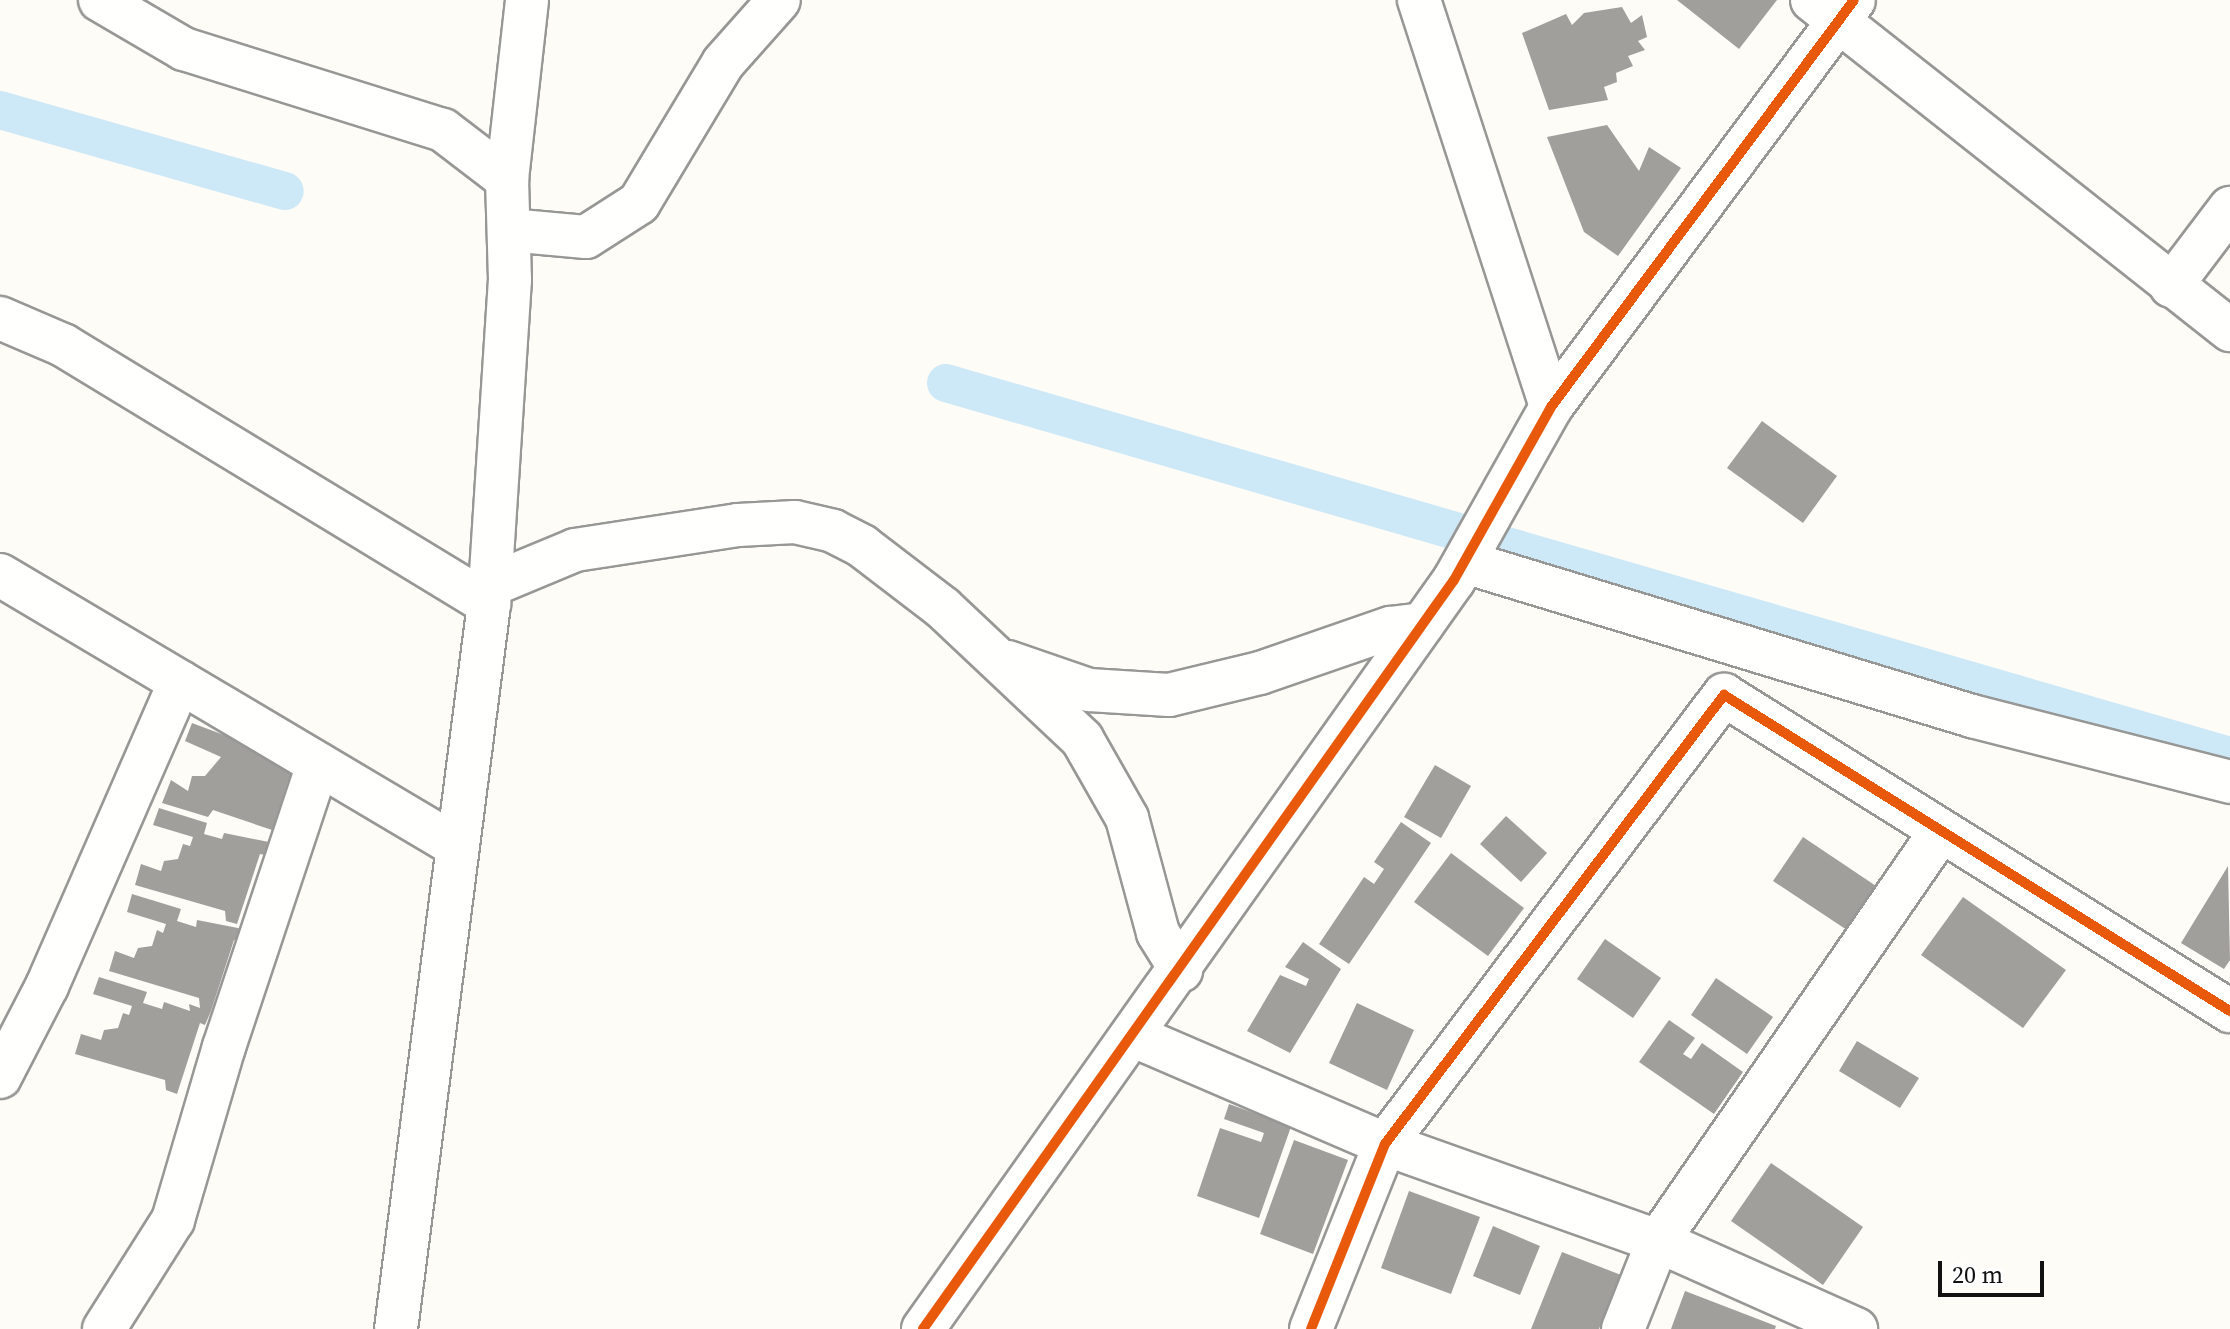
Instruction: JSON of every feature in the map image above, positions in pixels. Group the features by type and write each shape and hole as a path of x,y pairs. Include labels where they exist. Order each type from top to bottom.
{"street":[{"path":"100,0 184,49 443,130 507,179"},
{"path":"396,1329 455,845 490,595 509,230 507,179 527,0"},
{"path":"509,230 586,237 639,203 723,63 779,0"},
{"path":"1419,0 1551,407"},
{"path":"923,1329 1181,970 1423,624 1465,562 1551,407 1834,7 2171,286 2230,330"},
{"path":"2171,286 2230,208"},
{"path":"0,318 63,345 490,595"},
{"path":"490,595 575,550 652,535 795,522 833,531 862,546 995,657 1082,739 1105,772 1127,818 1158,933 1181,970"},
{"path":"1465,562 1972,716 2230,782"},
{"path":"0,575 455,845"},
{"path":"995,657 1089,690 1169,695 1260,673 1390,628 1423,624"},
{"path":"1311,1329 1385,1144 1724,695 1732,644"},
{"path":"0,1077 47,986 180,682"},
{"path":"1724,695 2230,1011"},
{"path":"104,1329 173,1220 224,1047 318,764"},
{"path":"1623,1329 1658,1241 1940,832"},
{"path":"1134,1036 1385,1144 1658,1241 1856,1329"}],"building":[{"path":"1677,0 1777,0 1739,49"},
{"path":"1622,7 1631,23 1642,15 1647,37 1638,41 1645,50 1628,56 1633,66 1616,73 1617,82 1604,87 1608,100 1549,110 1522,33 1566,14 1572,25 1584,13"},
{"path":"1607,125 1639,171 1649,147 1681,168 1618,256 1584,232 1547,137"},
{"path":"1762,421 1837,476 1803,523 1727,468"},
{"path":"192,723 280,756 299,775 288,781 272,830 213,810 208,817 162,803 171,780 188,791 192,776 205,776 221,757 185,741"},
{"path":"1435,765 1471,786 1441,838 1404,817"},
{"path":"159,808 207,823 204,834 222,839 224,833 269,842 265,855 260,854 237,924 226,921 225,911 135,885 141,864 161,871 164,861 178,859 183,844 190,846 193,837 153,825"},
{"path":"1506,816 1547,853 1521,882 1480,844"},
{"path":"1401,822 1431,843 1349,964 1319,944 1364,877 1374,884 1384,869 1374,862"},
{"path":"1803,837 1882,890 1853,934 1773,881"},
{"path":"1451,853 1524,908 1488,956 1414,902"},
{"path":"2228,866 2230,960 2224,969 2181,943"},
{"path":"132,894 181,909 177,921 196,927 197,920 243,929 238,942 234,940 205,1025 200,1023 177,1094 166,1090 165,1080 75,1054 81,1034 101,1040 104,1030 118,1028 123,1013 129,1015 132,1006 93,994 99,977 147,992 143,1003 162,1009 164,1002 190,1011 189,1004 200,1008 199,998 109,971 115,951 134,958 138,948 152,946 157,930 163,933 166,924 127,912"},
{"path":"1963,897 2066,970 2023,1028 1921,955"},
{"path":"1605,939 1661,978 1633,1018 1577,979"},
{"path":"1303,942 1341,969 1290,1053 1247,1031 1280,975 1306,986 1309,979 1285,967"},
{"path":"1716,978 1773,1017 1747,1054 1691,1015"},
{"path":"1357,1003 1414,1030 1387,1090 1329,1063"},
{"path":"1669,1020 1695,1038 1683,1054 1691,1059 1702,1043 1743,1072 1714,1114 1639,1062"},
{"path":"1857,1041 1919,1078 1900,1108 1839,1071"},
{"path":"1229,1104 1271,1119 1273,1111 1294,1118 1259,1218 1197,1196 1220,1128 1261,1142 1264,1133 1224,1119"},
{"path":"1294,1140 1348,1160 1313,1254 1260,1234"},
{"path":"1771,1163 1863,1227 1823,1285 1731,1221"},
{"path":"1409,1191 1480,1217 1451,1294 1381,1268"},
{"path":"1493,1226 1540,1246 1520,1295 1473,1276"},
{"path":"1562,1252 1621,1275 1599,1329 1531,1329"},
{"path":"1685,1291 1776,1326 1775,1329 1671,1329"}],"waterway":[{"path":"0,110 285,191"},
{"path":"946,383 2230,756"}],"cycle path":[{"path":"923,1329 1454,580 1551,407 1854,0"},
{"path":"1311,1329 1385,1144 1724,695 2230,1011"}]}
